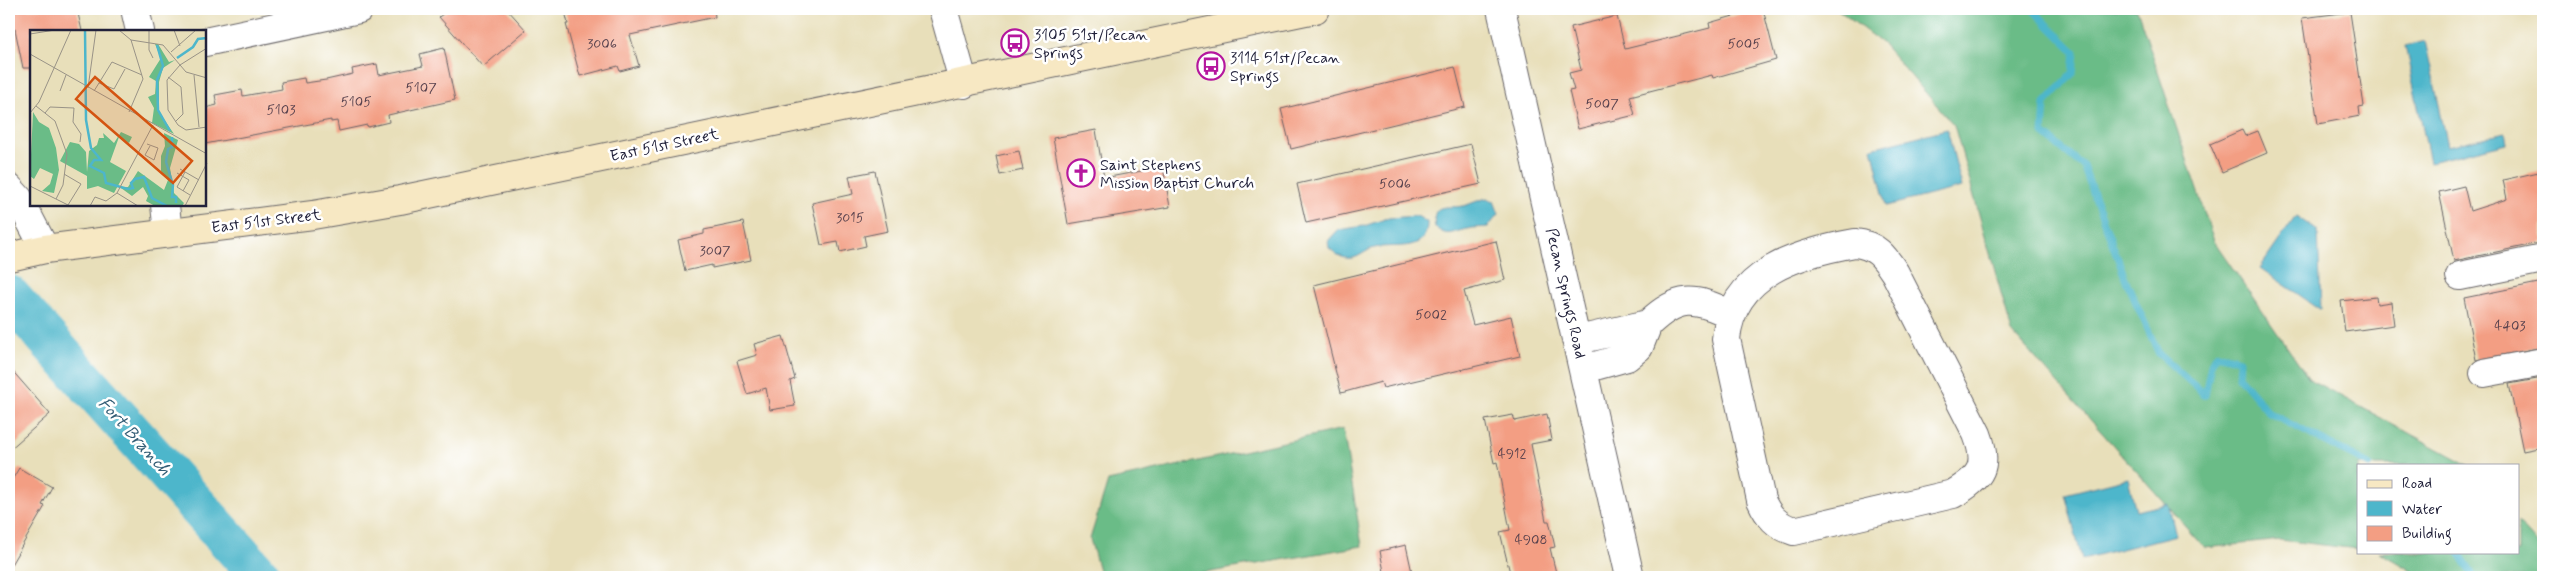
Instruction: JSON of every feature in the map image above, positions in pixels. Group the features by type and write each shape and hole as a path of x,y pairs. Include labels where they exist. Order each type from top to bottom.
{"main road":[{"name":"East 51st Street","path":"9,257 45,249 313,215 400,200 964,84 1315,9"}],"street":[{"path":"135,9 140,30"},
{"path":"206,42 359,9"},
{"path":"943,9 964,84"},
{"name":"Pecan Springs Road","path":"1501,9 1578,340 1630,577"},
{"path":"9,188 19,199 45,249"},
{"path":"165,206 168,232"},
{"path":"1855,243 1876,249 1884,256 1895,273 1977,434 1984,460 1975,479 1953,494 1804,530 1794,530 1774,522 1766,512 1761,500 1726,339 1730,314 1749,287 1767,272 1790,260 1855,243"},
{"path":"2460,276 2543,259"},
{"path":"1578,340 1648,324 1668,308 1686,301 1699,301 1730,314"},
{"path":"1584,369 1627,357 1639,347 1648,324"},
{"path":"2484,373 2543,362"}],"green space":[{"path":"1837,9 2137,9 2214,241 2309,379 2466,464 2357,464 2357,549 2280,540 2205,548 2012,332 1954,125 1883,44"},
{"path":"1343,429 1362,546 1181,577 1101,577 1090,539 1108,481"},
{"path":"2520,524 2543,550 2543,577 2422,577 2382,554 2520,554"}],"water":[{"path":"2425,41 2448,146 2505,133 2507,143 2430,162 2405,46"},
{"path":"1947,129 1962,187 1886,206 1872,148"},
{"path":"1487,198 1494,201 1499,214 1488,227 1444,233 1435,227 1435,213 1441,208 1463,206"},
{"path":"1417,216 1427,222 1426,233 1422,240 1415,244 1379,247 1350,258 1341,257 1329,248 1328,241 1338,230 1364,226 1388,218"},
{"path":"2296,216 2318,231 2321,310 2260,268"},
{"path":"2128,478 2136,511 2168,504 2176,535 2082,559 2065,494"}],"building":[{"path":"9,9 77,9 82,30 30,30 30,68 23,68 15,29 11,30"},
{"path":"449,9 507,9 526,30 483,67 439,17"},
{"path":"575,9 714,9 715,17 630,35 639,66 620,71 618,66 580,76 566,24 568,24 565,11"},
{"path":"1763,9 1776,60 1713,78 1712,75 1630,96 1635,115 1578,129 1569,91 1574,90 1569,73 1581,70 1571,27 1617,16 1625,49 1710,28 1709,23"},
{"path":"2350,12 2364,106 2359,107 2360,116 2318,124 2302,18"},
{"path":"444,48 455,100 388,115 389,122 368,127 367,125 339,131 337,121 331,122 331,120 206,144 206,108 217,105 215,95 242,90 243,96 282,89 281,82 304,78 305,83 326,80 353,74 352,69 377,64 379,75 423,66 420,54"},
{"path":"1455,67 1465,107 1291,149 1281,109"},
{"name":"Saint Stephens Mission Baptist Church","path":"1096,130 1104,178 1163,167 1170,207 1068,224 1053,138"},
{"path":"2242,130 2245,136 2258,131 2267,153 2222,172 2210,144"},
{"path":"1471,144 1481,184 1306,223 1297,184"},
{"path":"1019,151 1023,170 1000,175 996,156"},
{"path":"875,171 888,231 864,236 866,246 840,252 838,242 821,245 812,203 853,194 849,176"},
{"path":"2543,171 2543,242 2454,261 2439,192 2464,186 2470,211 2507,199 2503,180"},
{"path":"743,222 751,260 685,271 678,240 704,234 704,230"},
{"path":"1496,241 1505,280 1464,291 1473,325 1511,316 1520,356 1383,388 1381,382 1341,393 1314,285"},
{"path":"2543,282 2543,347 2476,360 2464,298"},
{"path":"2376,297 2377,304 2391,302 2394,325 2345,332 2341,301"},
{"path":"783,336 795,379 790,381 795,406 770,410 766,388 747,394 737,361 757,355 754,344"},
{"path":"9,367 50,414 9,450"},
{"path":"2543,378 2543,447 2523,451 2509,384"},
{"path":"1547,414 1552,440 1531,444 1546,521 1549,521 1555,547 1550,548 1557,577 1511,577 1500,532 1510,530 1497,462 1494,463 1485,420 1513,415 1515,421"},
{"path":"19,468 52,487 42,505 45,506 9,568 9,485"},
{"path":"1406,545 1413,577 1385,577 1380,551"}],"waterway":[{"path":"2032,9 2075,52 2073,73 2045,103 2043,133 2083,166 2127,283 2159,354 2205,395 2211,364 2217,354 2240,360 2239,377 2269,413 2368,464"},
{"name":"Fort Branch","path":"9,296 261,577"},
{"path":"2460,554 2474,577"}],"place":[{"name":"3105 51st/Pecan Springs","path":"1015,43"},
{"name":"3114 51st/Pecan Springs","path":"1211,66"},
{"name":"Saint Stephens Mission Baptist Church","path":"1081,173"}]}
